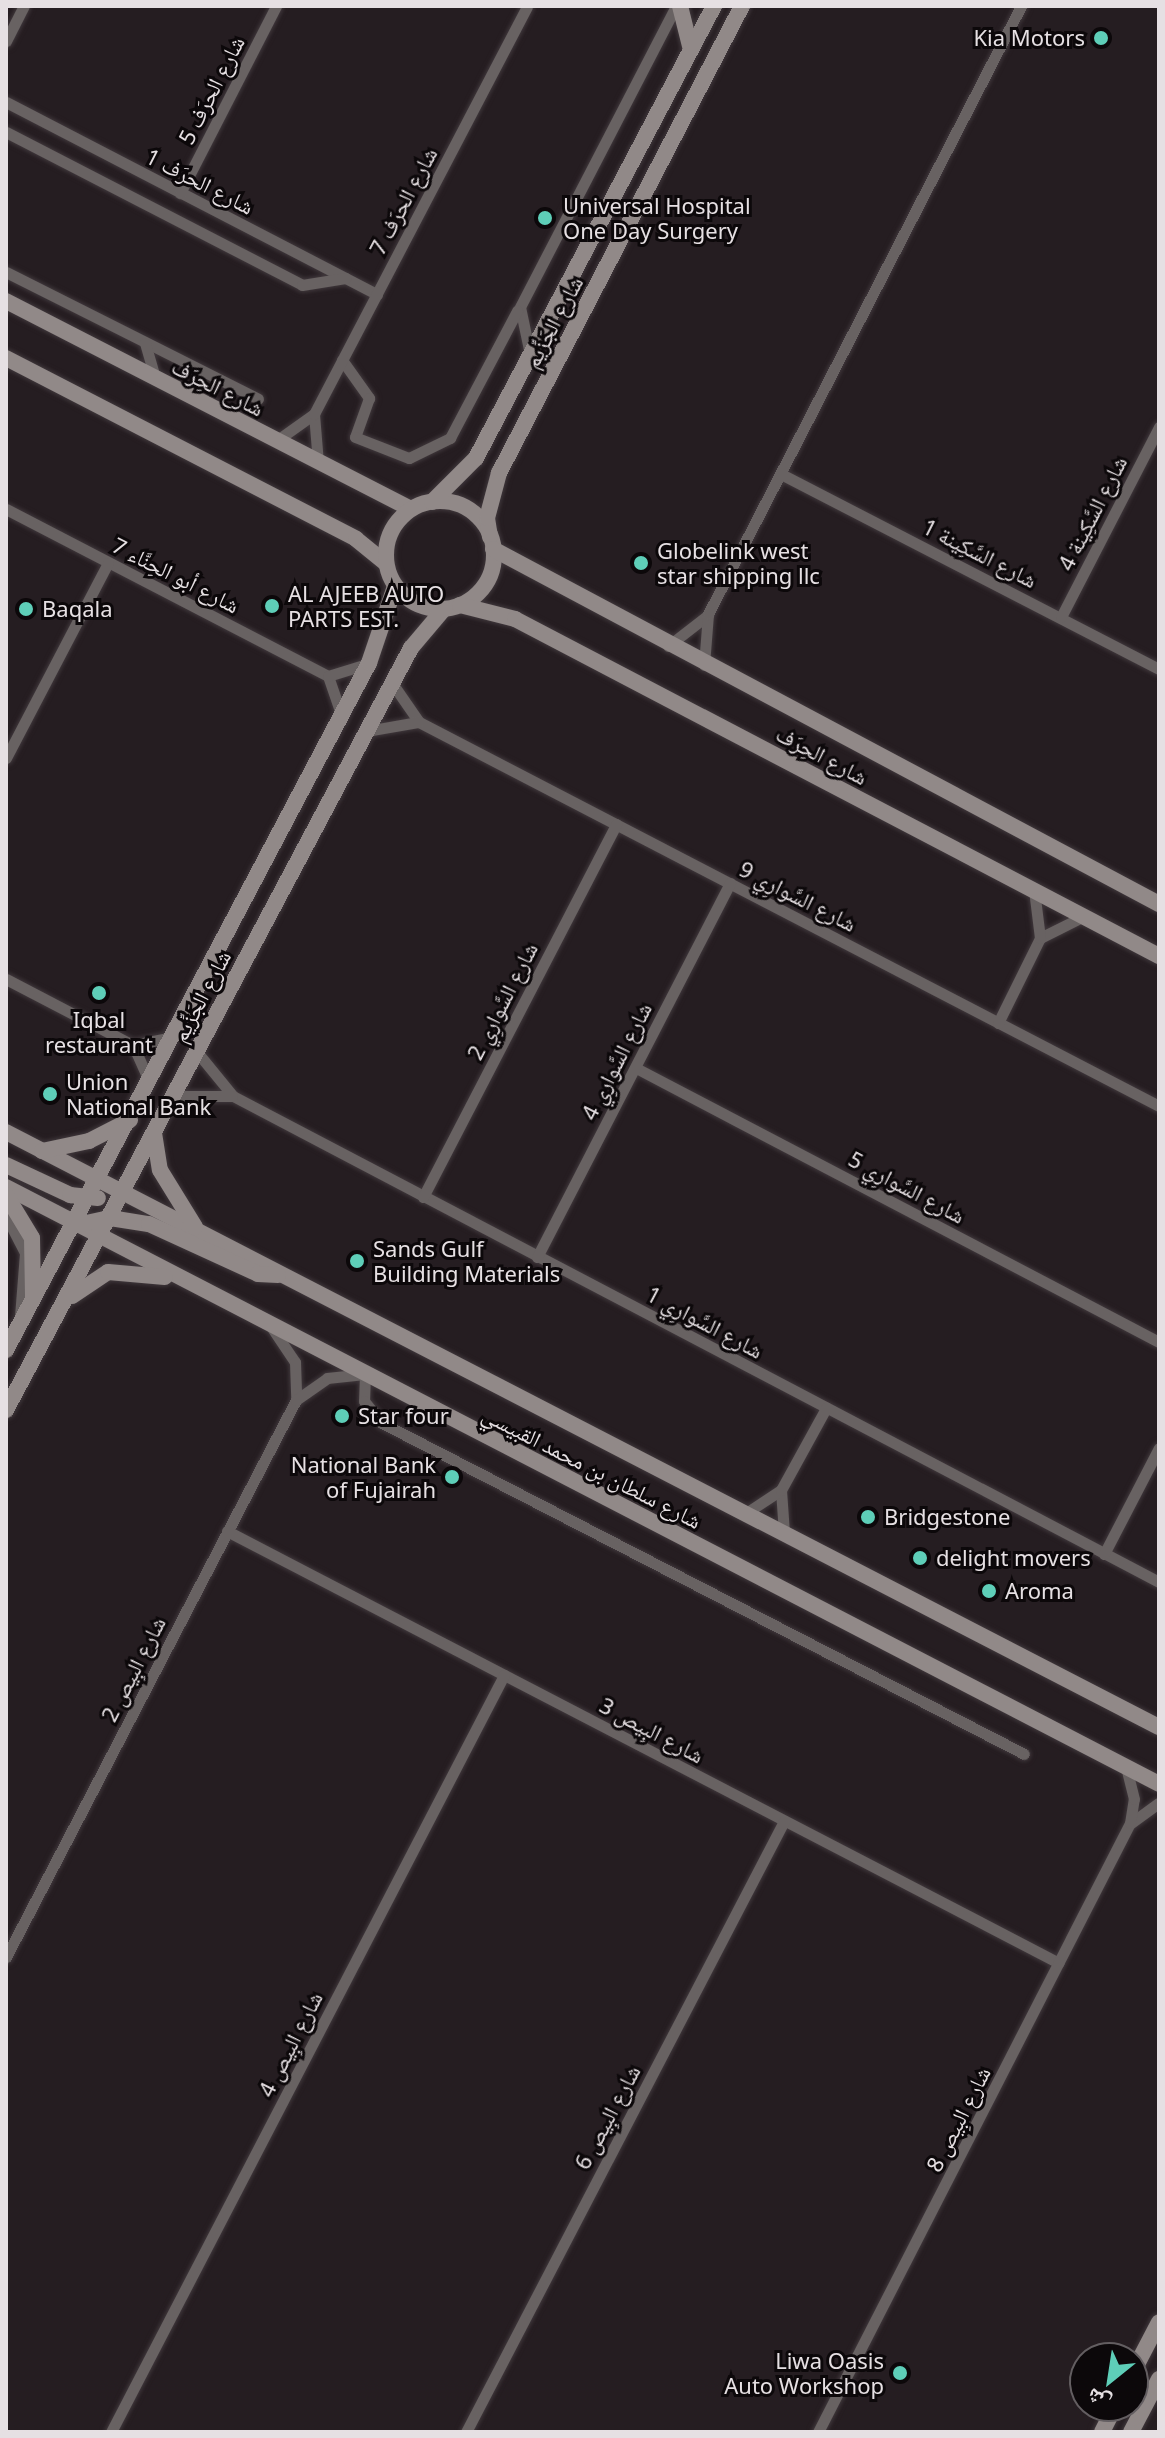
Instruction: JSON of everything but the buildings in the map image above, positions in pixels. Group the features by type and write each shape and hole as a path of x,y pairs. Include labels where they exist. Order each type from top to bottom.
{"street":[{"path":"6,41 24,6"},
{"name":"شارع الحرَف 5","path":"180,193 276,6"},
{"name":"شارع الحرَف 7","path":"276,441 314,414 527,6"},
{"path":"678,6 691,50"},
{"path":"342,360 369,398 355,437 403,459 450,438 678,6"},
{"name":"شارع الجَزِّيم","path":"432,502 476,458 527,352 714,6"},
{"name":"شارع الجَزِّيم","path":"492,543 487,518 499,473 742,6"},
{"path":"704,666 708,614 1021,6"},
{"name":"شارع الحرَف 1","path":"6,102 377,294"},
{"path":"6,132 302,285 345,278"},
{"path":"6,272 258,399"},
{"name":"شارع الحِرَف","path":"6,301 411,509"},
{"path":"520,307 527,352"},
{"path":"504,336 527,352"},
{"path":"145,343 155,379"},
{"path":"6,358 356,539 386,563"},
{"path":"314,414 318,463"},
{"name":"شارع السَّكِينة 4","path":"1061,617 1159,427"},
{"name":"شارع السَّكِينة 1","path":"781,474 1159,669"},
{"path":"432,502 467,509 492,543 486,583 452,607 416,604 395,586 386,563 390,532 411,509 432,502"},
{"name":"شارع أبو الحِنَّاء 7","path":"6,509 328,676"},
{"name":"شارع الحِرَف","path":"492,543 667,647 1159,904"},
{"path":"6,758 108,563"},
{"name":"شارع الجَزِّيم","path":"6,1350 77,1225 369,663 395,586"},
{"name":"شارع الجَزِّيم","path":"6,1410 392,683 425,626 452,607"},
{"name":"شارع الحِرَف","path":"452,607 515,619 1159,956"},
{"path":"667,647 708,614"},
{"path":"341,714 328,676 369,663"},
{"name":"شارع السَّوارِي 9","path":"392,683 419,722 1159,1106"},
{"path":"367,731 419,722"},
{"name":"شارع السَّوارِي 2","path":"423,1197 616,824"},
{"name":"شارع السَّوارِي 4","path":"537,1257 730,883"},
{"path":"998,1023 1040,938 1034,890"},
{"path":"1040,938 1084,916"},
{"path":"6,979 133,1045 173,1037"},
{"path":"133,1045 149,1082"},
{"name":"شارع السَّوارِي 1","path":"197,1052 233,1096 1159,1582"},
{"name":"شارع السَّوارِي 5","path":"636,1068 1159,1342"},
{"name":"شارع السَّوارِي 1","path":"173,1096 233,1096"},
{"path":"42,1151 89,1141 132,1119"},
{"name":"شارع سلطان بن محمد القبيسي","path":"6,1132 1159,1727"},
{"path":"154,1133 160,1170 199,1231"},
{"path":"6,1165 91,1198 123,1192"},
{"name":"شارع سلطان بن محمد القبيسي","path":"6,1187 1159,1784"},
{"path":"6,1195 32,1238 33,1299"},
{"path":"6,1216 25,1253 19,1324"},
{"path":"77,1225 110,1218 149,1224 258,1274 286,1276"},
{"path":"64,1301 108,1272 185,1281"},
{"path":"269,1324 295,1362 296,1400"},
{"path":"296,1400 318,1382 365,1374 364,1401 382,1423 1024,1754"},
{"name":"شارع البِيص 2","path":"6,1957 296,1400"},
{"path":"746,1513 781,1490 826,1408"},
{"path":"1104,1554 1159,1448"},
{"path":"781,1490 784,1533"},
{"name":"شارع البِيص 3","path":"227,1531 1059,1963"},
{"name":"شارع البِيص 4","path":"111,2432 504,1675"},
{"name":"شارع البِيص 8","path":"818,2432 1130,1823 1134,1799 1126,1768"},
{"name":"شارع البِيص 8","path":"1130,1823 1159,1803"},
{"name":"شارع البِيص 6","path":"466,2432 784,1821"},
{"path":"1149,2342 1159,2322"},
{"path":"1131,2432 1159,2379"}],"place":[{"name":"Kia Motors","path":"1101,38"},
{"name":"Universal Hospital One Day Surgery","path":"545,218"},
{"name":"Globelink west star shipping llc","path":"641,563"},
{"name":"AL AJEEB AUTO PARTS EST.","path":"272,606"},
{"name":"Baqala","path":"26,609"},
{"name":"Iqbal restaurant","path":"99,993"},
{"name":"Union National Bank","path":"50,1094"},
{"name":"Sands Gulf Building Materials","path":"357,1261"},
{"name":"Star four","path":"342,1416"},
{"name":"National Bank of Fujairah","path":"452,1477"},
{"name":"Bridgestone","path":"868,1517"},
{"name":"delight movers","path":"920,1558"},
{"name":"Aroma","path":"989,1591"},
{"name":"Liwa Oasis Auto Workshop","path":"900,2373"}]}
